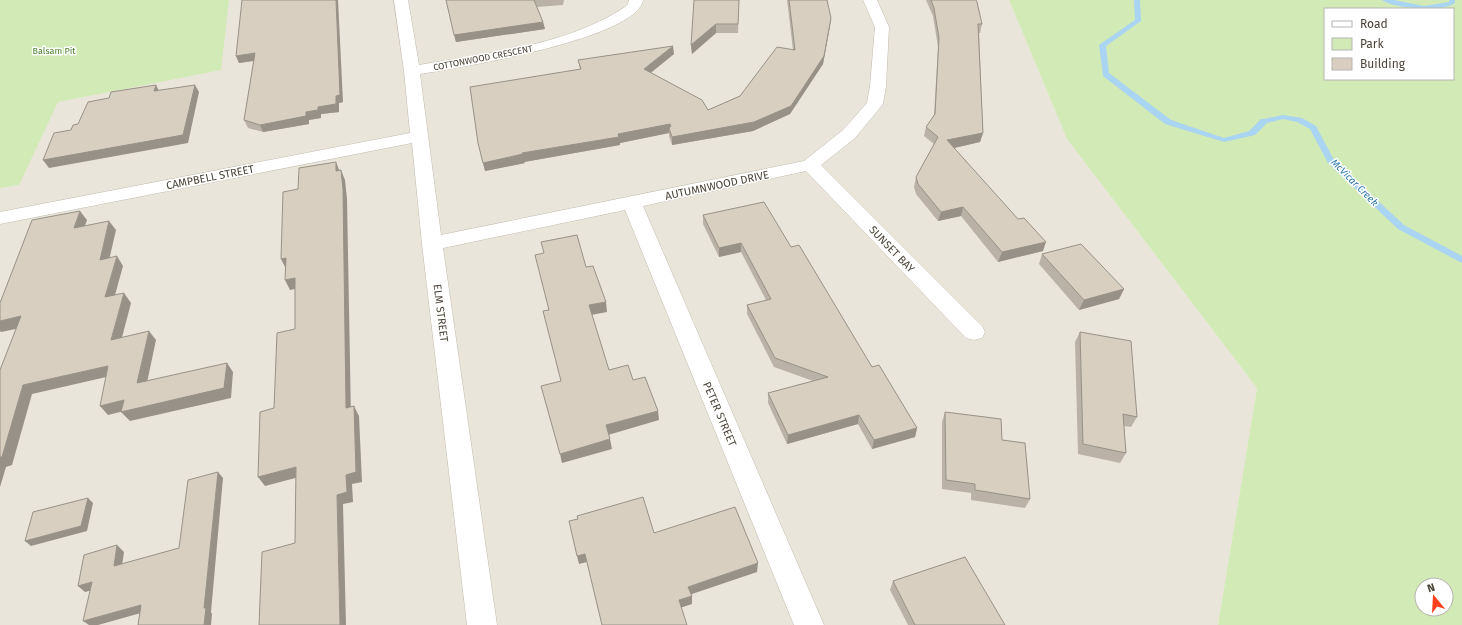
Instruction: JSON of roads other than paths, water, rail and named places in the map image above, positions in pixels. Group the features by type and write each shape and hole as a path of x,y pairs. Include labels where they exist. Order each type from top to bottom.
{"street":[{"name":"ELM STREET","path":"401,0 412,71 432,244 482,625"},
{"name":"COTTONWOOD CRESCENT","path":"412,71 530,50 579,34 624,15 635,6 636,0"},
{"name":"AUTUMNWOOD DRIVE","path":"432,244 810,165 849,134 875,104 878,86 882,27 870,0"},
{"name":"CAMPBELL STREET","path":"0,218 420,136"},
{"name":"SUNSET BAY","path":"810,165 974,332"},
{"name":"PETER STREET","path":"632,203 809,625"}],"waterway":[{"name":"McVicar Creek","path":"1137,0 1138,21 1102,45 1106,74 1168,122 1224,140 1252,133 1264,121 1283,117 1299,120 1313,128 1331,161 1401,227 1462,260"},
{"name":"McVicar Creek","path":"1385,0 1424,8 1452,3 1452,0"}],"park label":[{"name":"Balsam Pit","path":"54,51"}]}
